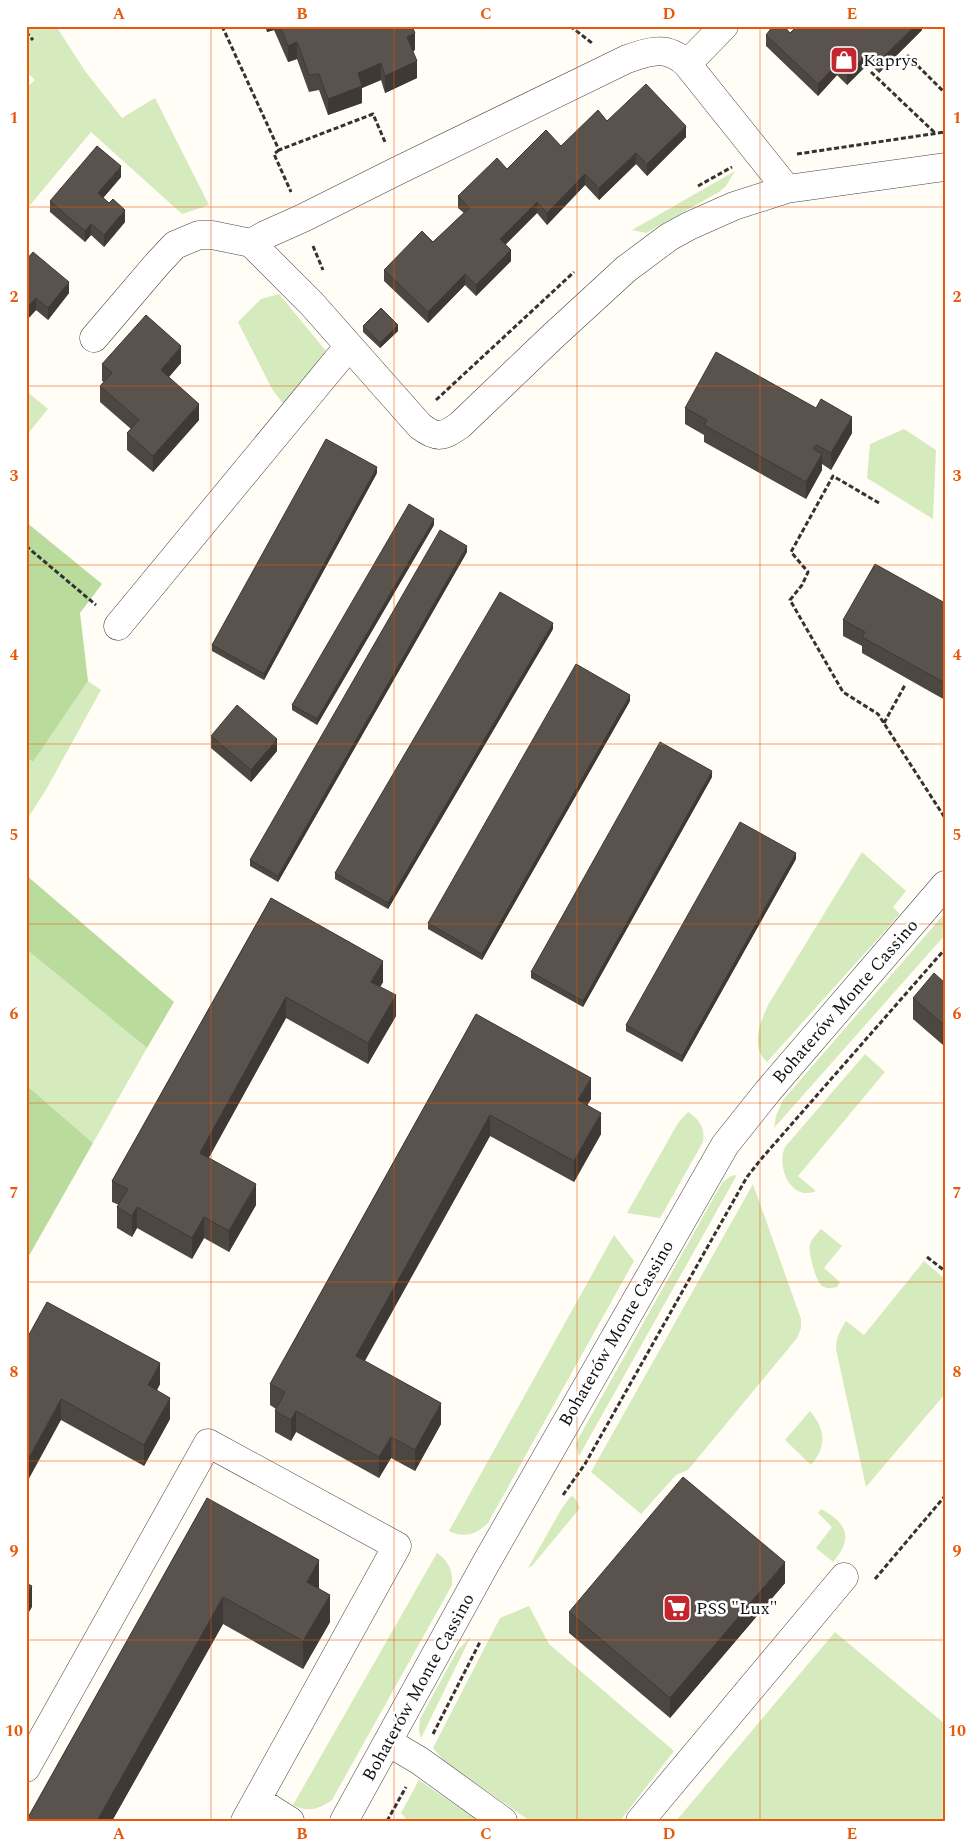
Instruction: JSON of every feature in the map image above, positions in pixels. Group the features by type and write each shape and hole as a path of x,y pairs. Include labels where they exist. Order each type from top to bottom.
{"street":[{"path":"687,64 724,26"},
{"path":"251,243 627,59 661,51 677,55 687,64 787,190"},
{"path":"94,338 175,245 199,235 212,235 251,243 312,304 420,426 429,433 438,436 447,434 460,425 592,299 646,253 689,226 734,206 787,190 945,168"},
{"path":"118,626 349,346"},
{"name":"Bohaterów Monte Cassino","path":"344,1821 490,1554 725,1145 768,1091 945,885"},
{"path":"26,1768 208,1442 397,1546 251,1811 290,1821"},
{"path":"640,1821 844,1576"},
{"path":"388,1742 420,1761 503,1821"}],"path":[{"path":"222,26 279,150"},
{"path":"570,26 600,48"},
{"path":"26,32 33,40"},
{"path":"907,56 945,93"},
{"path":"872,72 936,134"},
{"path":"324,272 303,218 274,154 279,150 373,114 388,150"},
{"path":"692,190 733,166 781,146 786,151 796,154 945,132"},
{"path":"432,404 576,270"},
{"path":"879,503 833,476 791,552 808,572 802,585 790,600 844,692 878,714 945,818"},
{"path":"26,546 84,594 118,626"},
{"path":"884,723 905,685"},
{"path":"562,1496 586,1464 747,1177 945,949"},
{"path":"927,1257 945,1272"},
{"path":"387,1821 420,1761 484,1634"}],"green space":[{"path":"26,26 56,26 85,71 122,118 155,98 209,205 182,214 91,132 26,210 26,88 35,80 26,71"},
{"path":"735,171 726,186 719,192 646,233 632,230"},
{"path":"279,294 326,351 284,405 272,389 238,322 261,299"},
{"path":"26,391 48,409 26,436"},
{"path":"904,429 936,450 933,519 867,478 870,444"},
{"path":"26,522 102,584 80,613 88,681 33,762 26,757"},
{"path":"88,681 101,690 47,788 26,821 26,757 33,762"},
{"path":"862,852 906,891 893,907 900,914 767,1062 759,1049 758,1034 768,1005"},
{"path":"26,875 174,1002 147,1048 26,949"},
{"path":"945,913 945,935 774,1128 776,1116 783,1100"},
{"path":"26,949 147,1048 93,1143 26,1085"},
{"path":"865,1054 885,1072 798,1176 816,1191 799,1192 788,1181 784,1173 783,1155 785,1147"},
{"path":"26,1085 93,1143 26,1261"},
{"path":"688,1112 701,1124 703,1142 660,1218 627,1213 678,1123"},
{"path":"737,1175 579,1456 576,1445 578,1439 722,1183 731,1176"},
{"path":"753,1184 801,1319 801,1328 797,1338 688,1470 676,1475 641,1514 591,1472"},
{"path":"821,1229 842,1246 824,1268 840,1282 837,1287 827,1288 822,1286 817,1279 813,1267 810,1245"},
{"path":"614,1235 634,1261 488,1523 470,1534 465,1535 449,1531"},
{"path":"924,1261 945,1279 945,1394 866,1487 836,1349 838,1338 846,1321 864,1335"},
{"path":"810,1411 822,1431 822,1445 811,1465 785,1440"},
{"path":"571,1496 575,1498 580,1508 532,1566 528,1568 562,1508"},
{"path":"821,1509 837,1520 845,1532 844,1546 833,1562 816,1548 832,1527 818,1513"},
{"path":"437,1553 445,1559 449,1567 452,1575 452,1585 332,1800 323,1806 313,1809 304,1809 293,1805"},
{"path":"529,1606 549,1644 674,1751 620,1821 530,1821 444,1761 433,1748 500,1618"},
{"path":"835,1632 945,1724 945,1821 676,1821"},
{"path":"471,1636 421,1738 419,1731 420,1719 457,1651"},
{"path":"419,1780 479,1821 408,1821 401,1813"}],"building":[{"path":"280,26 412,26 415,33 407,37 417,61 385,76 381,63 358,73 362,86 328,99 319,74 309,75 297,42 288,46"},
{"path":"773,26 784,26 790,33 797,26 915,26 879,61 869,52 847,74 837,64 818,84 766,35"},
{"path":"646,84 686,126 647,164 636,153 599,188 585,174 547,213 537,202 500,239 511,250 476,285 465,274 428,312 384,270 422,231 433,242 469,208 458,196 497,158 507,169 546,130 561,146 598,110 607,121"},
{"path":"97,146 121,166 98,193 109,203 113,199 125,210 104,235 91,224 85,231 50,201"},
{"path":"33,252 69,282 48,308 36,298 26,309 26,260"},
{"path":"381,308 398,325 380,343 363,326"},
{"path":"146,315 181,346 161,370 199,404 153,456 127,433 139,420 100,386 112,373 102,364"},
{"path":"716,352 816,408 821,399 852,417 831,453 816,445 813,449 822,454 806,482 704,425 707,420 685,408"},
{"path":"326,439 377,467 264,674 212,645"},
{"path":"409,504 434,519 317,719 292,705"},
{"path":"440,530 467,546 278,876 250,860"},
{"path":"875,564 945,603 945,683 862,637 865,632 843,620"},
{"path":"500,592 553,623 388,903 335,873"},
{"path":"576,664 630,695 482,954 428,923"},
{"path":"237,705 277,739 251,770 211,736"},
{"path":"660,742 712,771 583,1001 531,972"},
{"path":"740,822 796,853 682,1056 626,1025"},
{"path":"271,898 383,961 371,982 396,995 368,1043 286,997 200,1153 256,1184 229,1231 204,1217 192,1238 137,1207 132,1216 117,1207 128,1189 112,1181"},
{"path":"934,973 945,983 945,1022 943,1024 913,998"},
{"path":"476,1014 591,1078 578,1100 601,1113 574,1161 490,1115 356,1356 441,1403 415,1450 391,1437 379,1457 296,1411 291,1420 275,1411 285,1392 270,1384"},
{"path":"47,1302 160,1363 148,1385 170,1398 144,1445 61,1399 26,1463 26,1340"},
{"name":"PSS \"Lux\"","path":"683,1477 785,1562 670,1698 569,1612"},
{"path":"207,1498 319,1560 307,1582 330,1595 303,1641 223,1597 97,1821 26,1821"},
{"path":"26,1583 32,1586 26,1596"}],"place":[{"name":"Kaprys","path":"844,60"},
{"name":"PSS \"Lux\"","path":"677,1608"}]}
